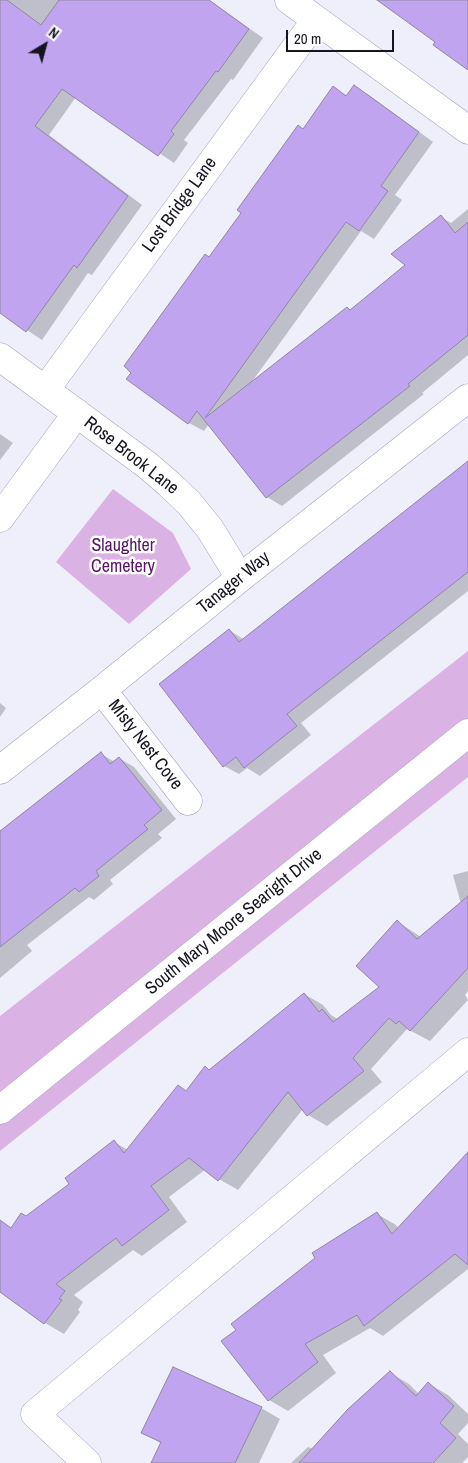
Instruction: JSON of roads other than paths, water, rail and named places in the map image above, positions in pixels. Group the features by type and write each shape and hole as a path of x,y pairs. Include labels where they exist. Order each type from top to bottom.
{"street":[{"path":"288,0 468,130"},
{"name":"Lost Bridge Lane","path":"45,390 316,20"},
{"name":"Rose Brook Lane","path":"0,357 147,465 189,503 210,529 240,578"},
{"name":"Tanager Way","path":"0,770 468,398"},
{"path":"0,518 77,413"},
{"name":"Misty Nest Cove","path":"102,690 188,801"},
{"name":"South Mary Moore Searight Drive","path":"0,1110 468,733"},
{"path":"87,1463 35,1414 468,1052"}],"park label":[{"name":"Slaughter Cemetery","path":"123,556"}]}
